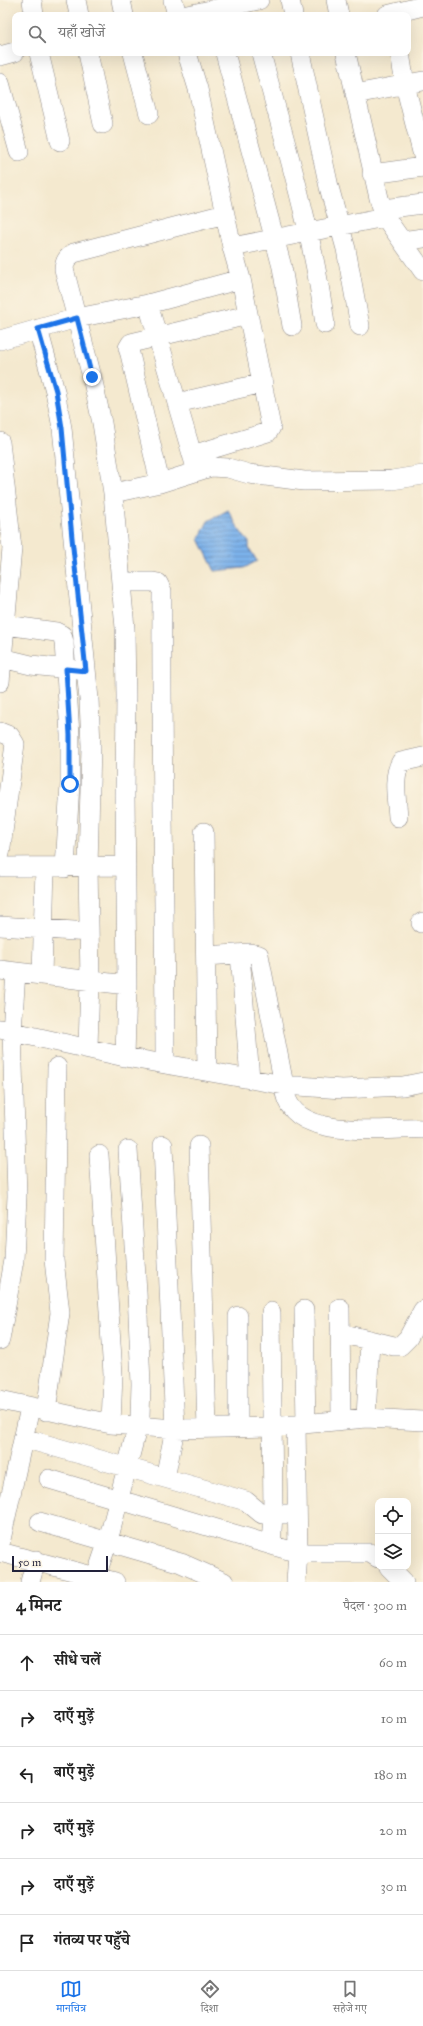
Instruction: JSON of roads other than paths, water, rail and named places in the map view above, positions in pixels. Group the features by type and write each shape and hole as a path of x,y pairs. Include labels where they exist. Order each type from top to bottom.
{"street":[{"path":"32,0 34,12"},
{"path":"76,0 78,12"},
{"path":"121,0 123,12"},
{"path":"173,0 176,12"},
{"path":"290,0 292,12"},
{"path":"336,0 338,12"},
{"path":"198,12 213,8 251,4"},
{"path":"400,12 423,6"},
{"path":"40,56 60,141"},
{"path":"89,56 103,124"},
{"path":"134,56 149,114"},
{"path":"113,493 160,483 194,463 268,432 271,427 271,420 241,279 232,247 198,89 188,56"},
{"path":"226,56 275,237 282,267 292,326"},
{"path":"262,56 308,231 320,288 325,324"},
{"path":"301,56 316,130 353,282 360,326"},
{"path":"347,56 372,174 384,213 423,271"},
{"path":"401,56 414,83 423,156"},
{"path":"0,83 19,152"},
{"path":"355,94 414,83"},
{"path":"372,174 423,167"},
{"path":"232,247 339,225 423,204"},
{"path":"125,1057 127,985 126,688 121,582 113,493 102,423 64,269 67,258 74,253 225,214"},
{"path":"402,241 423,238"},
{"path":"0,340 77,318 148,304 241,279"},
{"path":"148,304 194,463"},
{"path":"160,483 128,348 135,340 248,315"},
{"path":"38,329 56,391 62,428 86,671 91,746 88,867 90,980 88,1048"},
{"path":"177,403 263,383"},
{"path":"0,442 12,548 5,579 6,625 0,682"},
{"path":"194,463 211,467 228,468 275,478 311,481 392,480 423,475"},
{"path":"121,582 158,583 162,591 161,715 165,897 165,1064"},
{"path":"6,625 56,632 62,635 64,642 70,735 70,784 65,868"},
{"path":"2,658 32,665 86,671"},
{"path":"0,732 10,736 15,744 0,854"},
{"path":"398,817 396,776 398,768 401,762 423,757"},
{"path":"204,832 207,1071"},
{"path":"0,867 65,868 126,866"},
{"path":"42,975 45,868"},
{"path":"0,926 89,932"},
{"path":"206,956 255,953 259,955 261,959 284,1091 295,1113 307,1120 338,1128 358,1131 423,1129"},
{"path":"240,954 250,1079"},
{"path":"0,1340 7,1261 9,1197 8,971 127,985"},
{"path":"8,1050 88,1048 125,1057 250,1079 284,1091 403,1086 423,1082"},
{"path":"0,1544 23,1438 38,1410 60,1313 54,1260 57,1067"},
{"path":"163,1145 175,1429 165,1478"},
{"path":"199,1146 207,1429"},
{"path":"95,1579 108,1541 117,1500 138,1426 141,1405 137,1284 128,1150"},
{"path":"99,1155 113,1374 111,1424"},
{"path":"340,1308 341,1420"},
{"path":"296,1582 304,1310"},
{"path":"340,1333 394,1346 404,1343 423,1310"},
{"path":"271,1312 273,1515 271,1545"},
{"path":"238,1316 238,1428"},
{"path":"366,1418 370,1340"},
{"path":"0,1400 38,1410 111,1424 175,1429 272,1427 366,1418 423,1421"},
{"path":"23,1438 246,1501 262,1514 297,1514"},
{"path":"49,1479 298,1553 370,1553 375,1556"},
{"path":"40,1522 181,1563 224,1582"},
{"path":"0,1552 36,1560 62,1575 115,1582"},
{"path":"30,1582 36,1560"},
{"path":"392,1570 404,1582"}],"water":[{"path":"228,510 249,542 249,548 257,561 244,568 215,571 199,539 208,521"}]}
